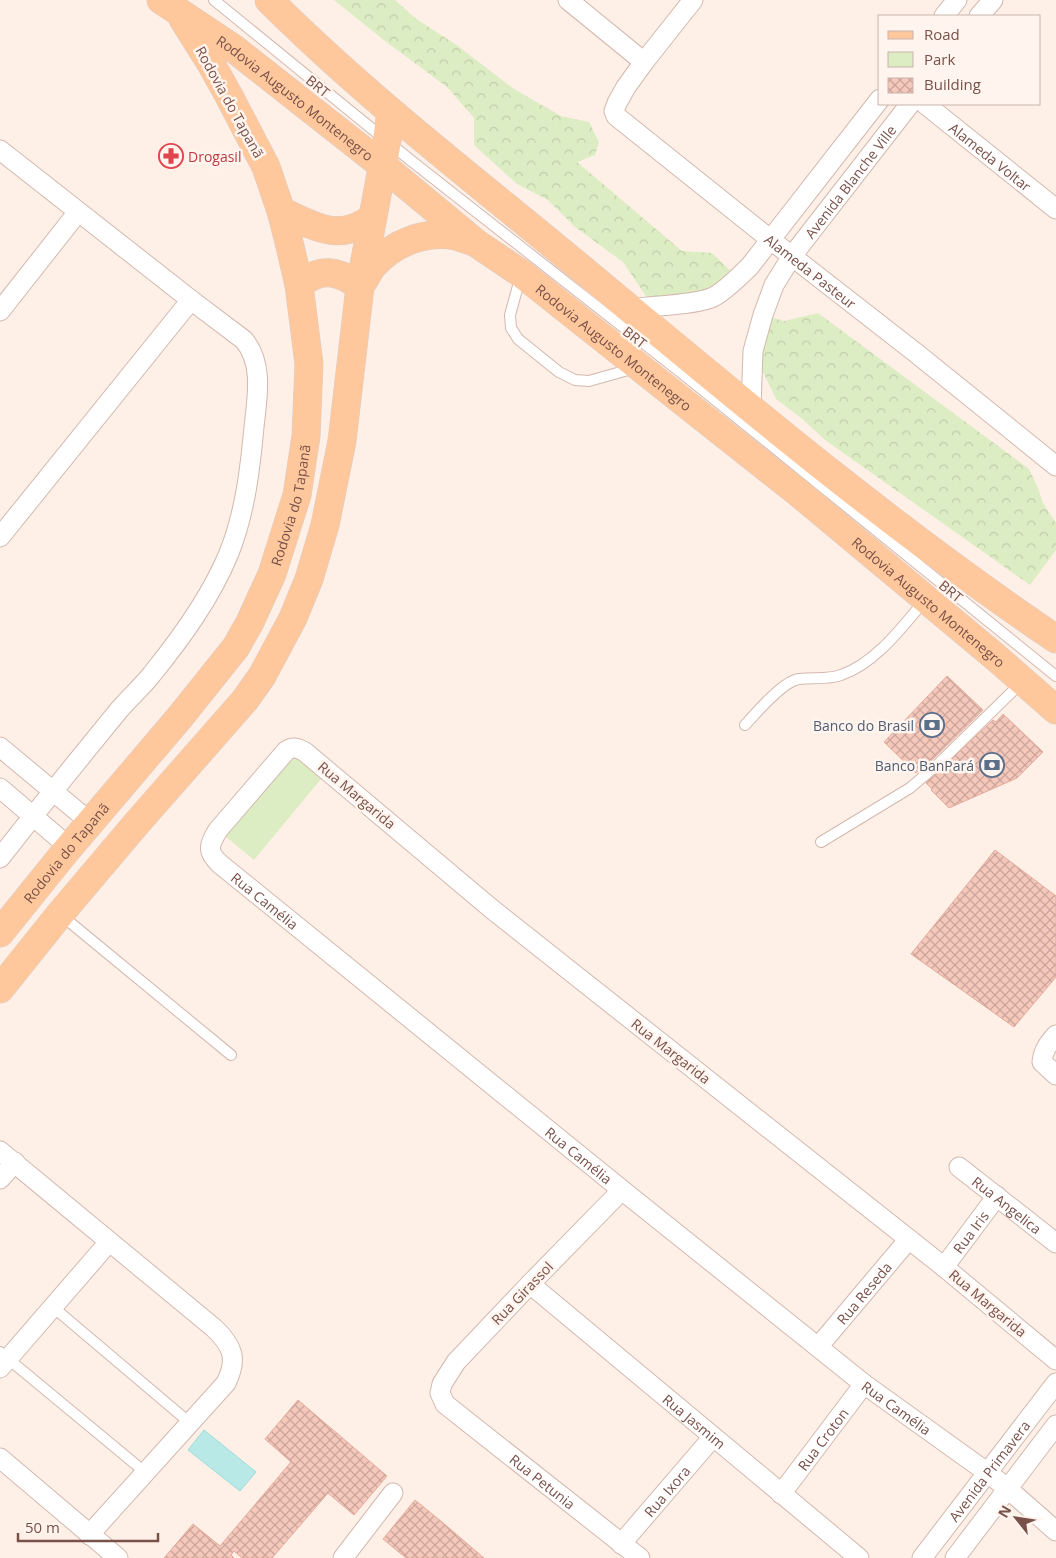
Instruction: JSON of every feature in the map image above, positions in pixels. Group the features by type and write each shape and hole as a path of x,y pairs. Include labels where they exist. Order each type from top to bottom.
{"main road":[{"path":"269,0 306,38 391,112 751,408 916,539 992,596 1056,639"},
{"name":"Rodovia Augusto Montenegro","path":"169,6 385,153 476,243 522,274 793,489 1023,680 1056,710"},
{"name":"Rodovia do Tapanã","path":"0,933 69,847 180,717 236,647 272,574 297,495 306,436 309,364 299,285 281,211 266,168 249,132 210,62 169,6"},
{"path":"0,989 137,822 244,700 262,676 293,618 325,525 342,441 360,287 391,112"},
{"path":"281,211 318,228 335,232 354,229 372,218"},
{"path":"360,287 372,267 389,251 409,240 432,235 455,236 476,243"},
{"path":"299,285 316,274 337,273 350,278 360,287"}],"street":[{"path":"568,0 644,62 693,0"},
{"path":"980,15 993,0"},
{"name":"Alameda Pasteur","path":"644,62 617,103 614,110 616,116 1056,466"},
{"name":"Avenida Blanche Ville","path":"630,309 652,305 680,304 712,297 738,278 771,240 878,102"},
{"name":"Avenida Blanche Ville","path":"751,408 753,350 774,285 792,256 909,105"},
{"name":"Alameda Voltar","path":"926,105 1056,209"},
{"path":"0,150 244,340 250,347 258,379 252,458 247,491 229,552 216,582 179,640 151,676 121,708 0,858"},
{"path":"0,310 78,212"},
{"path":"750,266 774,285"},
{"path":"0,538 191,300"},
{"path":"0,747 90,822"},
{"name":"Rua Margarida","path":"286,751 290,748 297,748 317,761 493,910 909,1239 1056,1360"},
{"name":"Rua Camélia","path":"286,751 218,830 210,850 220,864 864,1384 1008,1488 1056,1531"},
{"path":"0,788 69,847"},
{"path":"1053,1073 1042,1062 1042,1055 1046,1046 1056,1034"},
{"path":"0,1179 7,1156 214,1328 230,1346 233,1362 232,1372 226,1383 90,1535"},
{"name":"Rua Angelica","path":"959,1167 1056,1243"},
{"name":"Rua Girassol","path":"445,1404 440,1393 442,1384 456,1362 622,1190"},
{"name":"Rua Iris","path":"944,1267 997,1196"},
{"name":"Rua Reseda","path":"818,1347 909,1239"},
{"path":"3,1359 109,1242"},
{"name":"Rua Jasmim","path":"530,1284 859,1558"},
{"name":"Avenida Primavera","path":"922,1558 1056,1383"},
{"name":"Rua Croton","path":"781,1494 864,1384"},
{"name":"Rua Petunia","path":"445,1404 640,1558"},
{"name":"Avenida Primavera","path":"955,1558 1056,1425"},
{"name":"Rua Ixora","path":"621,1544 713,1438"},
{"path":"0,1458 118,1558"},
{"path":"343,1558 393,1493"}],"lane":[{"name":"BRT","path":"214,0 385,153 409,159 688,378 1056,676"},
{"path":"522,274 510,315 511,328 518,339 559,372 575,380 589,381 638,367"},
{"path":"745,725 781,688 797,679 840,676 863,664 895,636 926,599"},
{"path":"821,842 910,788 937,765 1023,680"},
{"path":"60,914 231,1055"},
{"path":"52,1307 190,1424"},
{"path":"3,1359 146,1473"}],"green space":[{"path":"334,0 395,0 415,18 458,46 514,89 561,116 589,122 599,142 595,155 577,162 682,251 712,253 738,278 712,297 652,305 623,262 575,227 548,200 517,184 474,145 474,118 447,87"},
{"path":"818,313 1029,469 1043,503 1056,523 1056,550 1030,585 825,440 776,399 753,351 763,315 784,321"},
{"path":"297,750 326,773 254,860 225,836"}],"water":[{"path":"204,1430 256,1472 240,1491 188,1450"}],"building":[{"name":"Banco do Brasil","path":"947,676 983,710 916,773 884,742"},
{"name":"Banco BanPará","path":"1003,714 1043,752 1017,778 949,808 926,783 993,720 996,722"},
{"path":"995,850 1056,896 1056,977 1014,1027 911,954"},
{"path":"298,1400 387,1476 354,1515 328,1493 272,1558 242,1558 234,1551 231,1555 234,1558 164,1558 193,1524 220,1546 291,1462 265,1439"},
{"path":"415,1500 484,1558 406,1558 383,1539"}],"place":[{"name":"Drogasil","path":"171,156"},
{"name":"Banco do Brasil","path":"932,725"},
{"name":"Banco BanPará","path":"992,765"}]}
